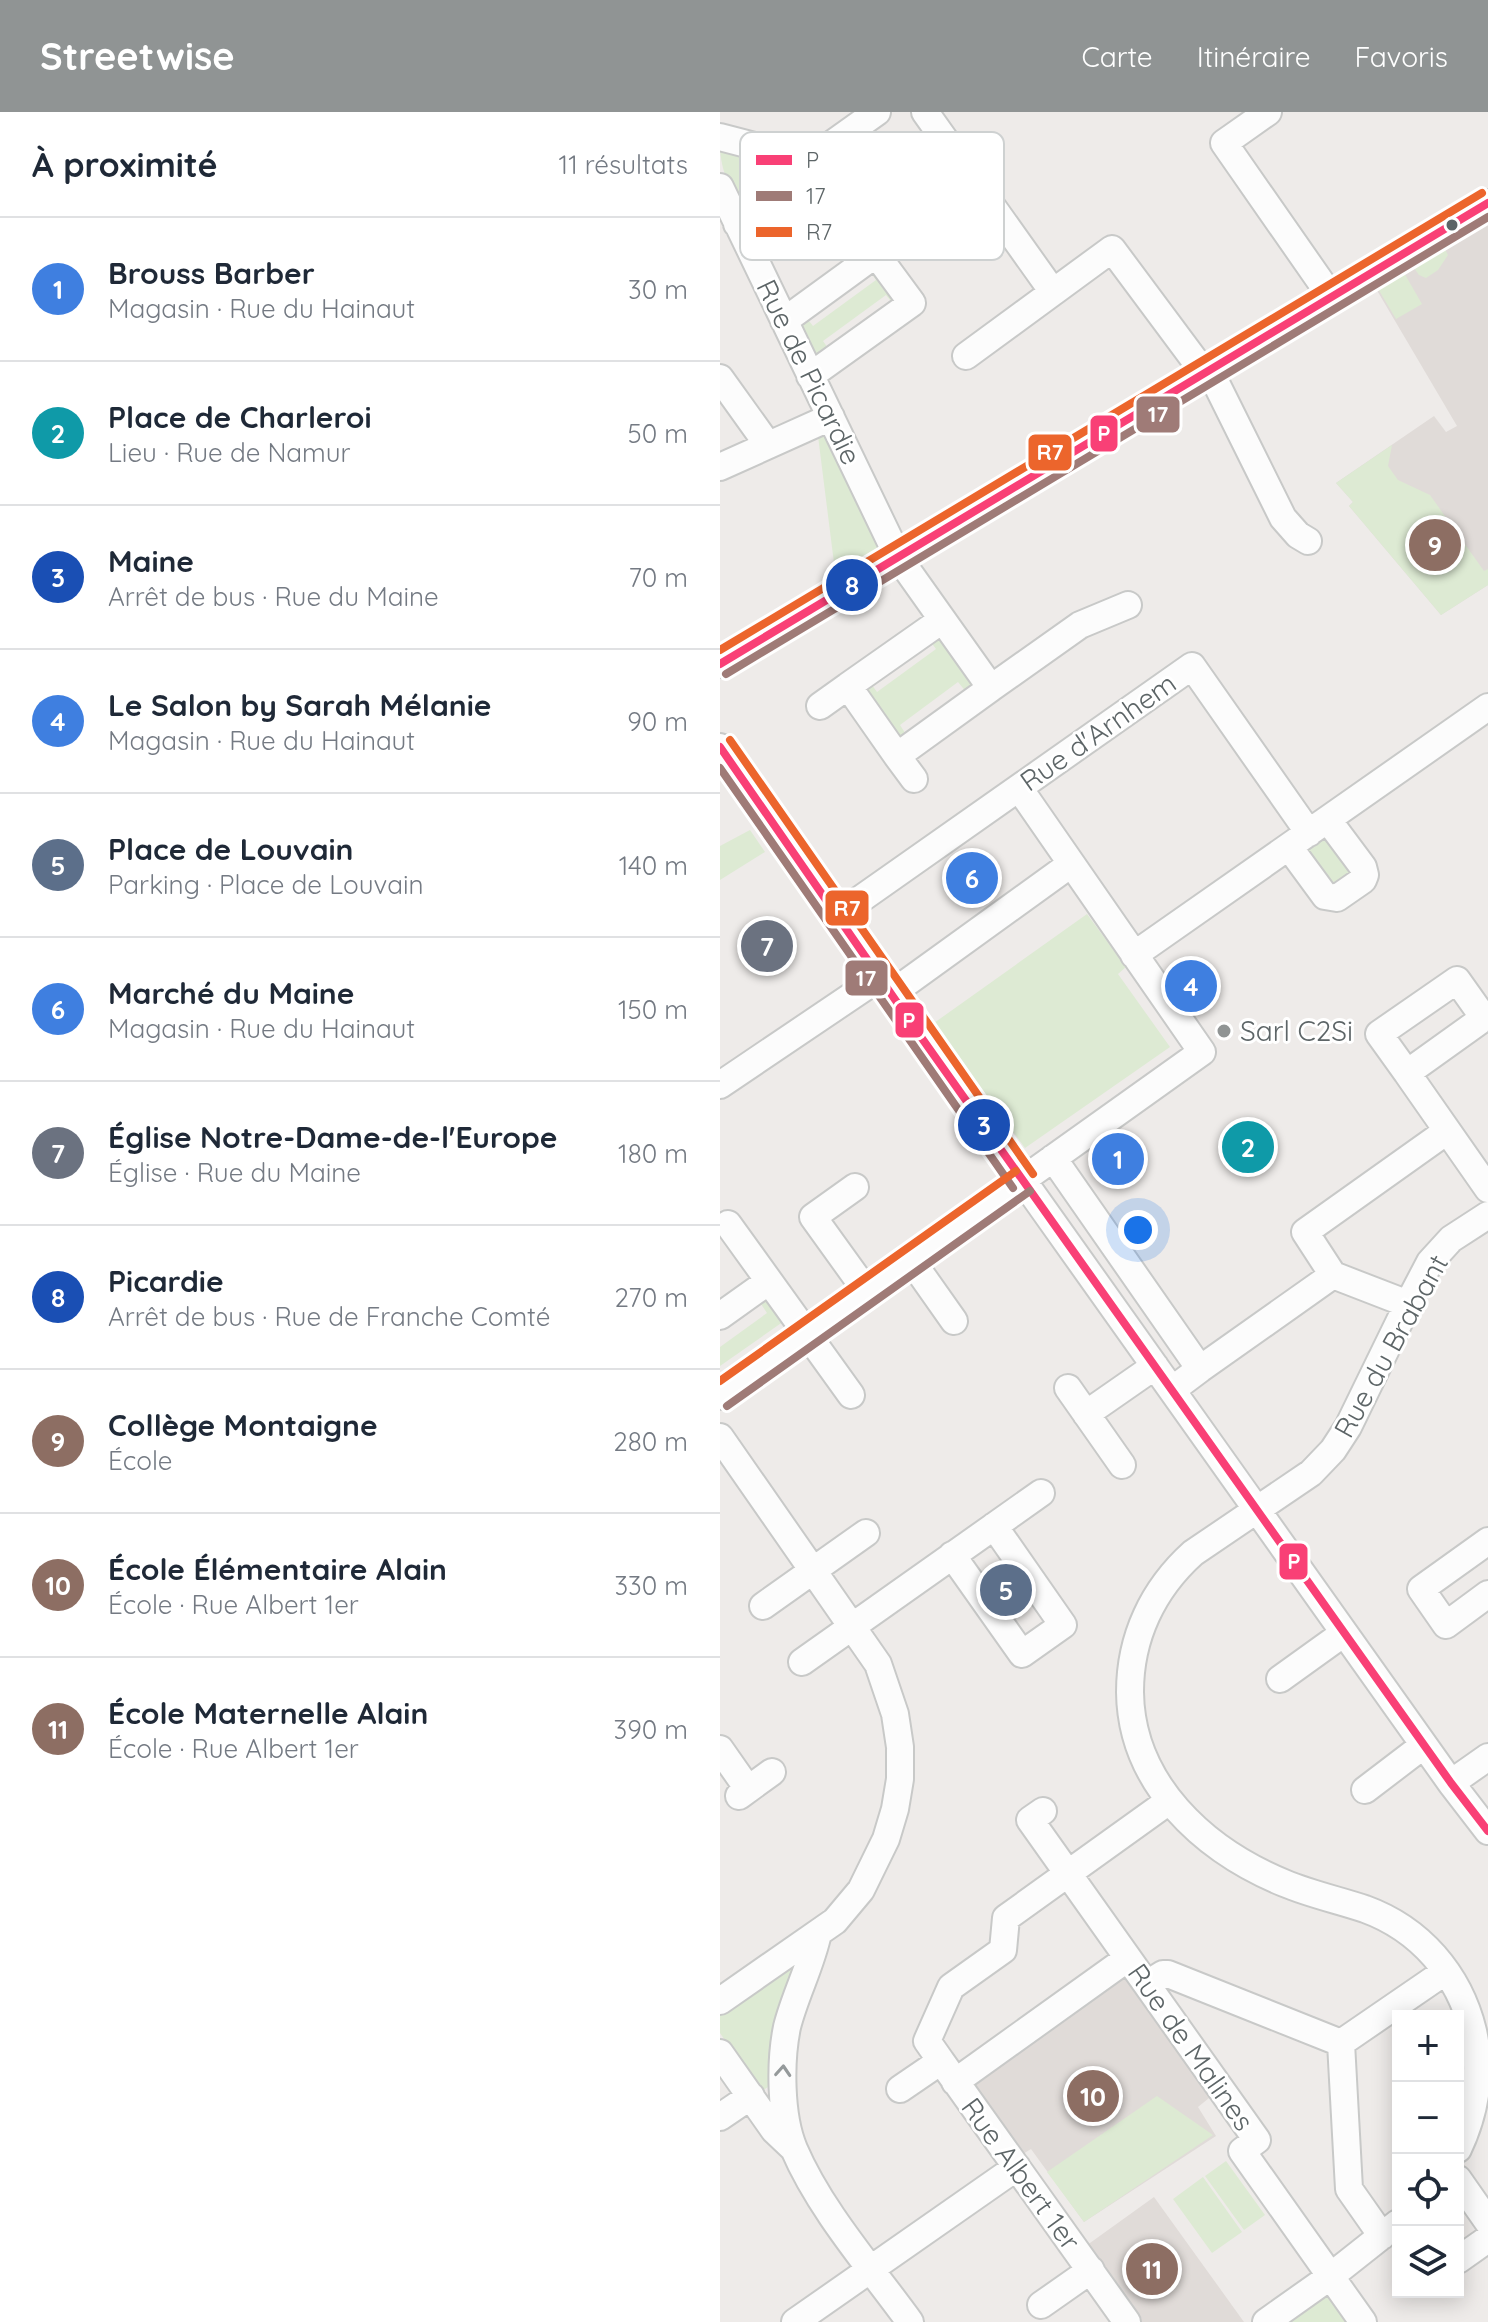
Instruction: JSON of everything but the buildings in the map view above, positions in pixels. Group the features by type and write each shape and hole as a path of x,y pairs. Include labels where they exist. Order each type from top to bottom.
{"street":[{"path":"848,132 877,112"},
{"path":"925,112 939,132"},
{"path":"1268,112 1224,143 1332,298"},
{"path":"720,137 740,142"},
{"name":"Rue de Picardie","path":"720,187 740,230"},
{"path":"720,664 1488,203"},
{"path":"737,224 740,221"},
{"path":"1004,223 1053,292"},
{"path":"966,356 1112,249 1208,373 1283,518 1308,541"},
{"name":"Rue de Picardie","path":"754,260 898,557 991,688"},
{"path":"784,321 868,260"},
{"path":"810,376 912,303 880,260"},
{"path":"720,378 768,445"},
{"path":"720,467 831,417"},
{"path":"897,756 1080,625 1128,605"},
{"path":"820,706 942,620"},
{"name":"Rue d'Arnhem","path":"838,915 1192,666 1309,833"},
{"path":"848,686 914,779"},
{"path":"1134,955 1309,833 1485,717"},
{"path":"720,747 1023,1181 1488,1831"},
{"path":"720,1396 1202,1052 1019,788"},
{"path":"720,1085 886,985 1071,864"},
{"path":"1407,1073 1486,1016 1457,980 1379,1034 1488,1189"},
{"path":"1408,1304 1333,1275 1305,1232 1447,1131"},
{"path":"1053,1158 1200,1369"},
{"path":"855,1187 813,1217 867,1292"},
{"name":"Rue du Brabant","path":"1464,2142 1479,2123 1476,2044 1463,2000 1446,1971 1414,1936 1393,1922 1367,1910 1286,1884 1246,1865 1203,1835 1169,1801 1145,1762 1134,1725 1130,1681 1136,1641 1151,1606 1176,1569 1193,1553 1311,1473 1342,1438 1430,1262 1451,1239 1488,1215"},
{"path":"728,1224 851,1395"},
{"path":"911,1260 954,1321"},
{"path":"1172,1390 1333,1275"},
{"path":"720,1316 769,1281"},
{"path":"1086,1414 1155,1366"},
{"path":"1068,1388 1122,1465"},
{"path":"720,1437 878,1664 895,1714 900,1747 900,1779 886,1839 871,1871 849,1904 835,1921 720,2001"},
{"path":"802,1662 1041,1493"},
{"path":"952,1555 1022,1654 1063,1625 994,1526"},
{"path":"763,1606 866,1533"},
{"path":"1488,1541 1421,1589 1446,1625 1488,1594"},
{"path":"1280,1679 1344,1633"},
{"path":"1365,1790 1424,1745"},
{"path":"720,1749 744,1792 772,1772"},
{"path":"1451,1783 1488,1757"},
{"path":"900,2089 948,2071 927,2041 951,1987 1003,1950 1006,1918 1169,1801"},
{"name":"Rue de Malines","path":"1043,1811 1030,1820 1257,2140 1242,2151 1363,2322"},
{"path":"818,1933 814,1954 787,2029 782,2088 793,2148 816,2192 910,2322"},
{"name":"Rue Albert 1er","path":"1127,2322 948,2071 1128,1958"},
{"path":"1341,2043 1446,1971"},
{"path":"1147,1984 1168,1974 1341,2043"},
{"path":"1266,2322 1391,2234 1349,2189 1341,2043"},
{"path":"720,2053 774,2130 793,2148"},
{"path":"720,2117 751,2096"},
{"path":"795,2322 1017,2167"},
{"path":"1464,2188 1488,2222"},
{"path":"1464,2256 1488,2239"},
{"path":"1041,2305 1091,2270"}],"shaded area":[{"path":"1488,219 1488,585 1441,615 1349,506 1353,502 1336,483 1434,416 1446,432 1457,426 1375,287"},
{"path":"1127,1973 1214,2094 1198,2107 1216,2136 1084,2222 1031,2149 1018,2157 966,2083"},
{"path":"1154,2197 1244,2322 1136,2322 1083,2248"}],"green space":[{"path":"720,144 740,150 740,199 726,176"},
{"path":"1445,249 1448,255 1438,270 1426,278 1419,275 1414,268"},
{"path":"880,269 898,293 894,305 886,295 823,341 830,351 818,358 808,347 798,327 805,316 813,326 876,280 869,270"},
{"path":"1403,271 1422,304 1396,319 1377,287"},
{"path":"829,431 881,543 876,557 836,579 818,436"},
{"path":"1392,445 1388,466 1398,480 1430,495 1484,571 1488,569 1488,585 1441,615 1349,506 1353,502 1336,483"},
{"path":"942,634 975,686 967,693 958,682 900,725 907,736 903,740 894,737 864,693 869,681 877,692 936,649 928,638"},
{"path":"750,830 765,852 720,880 720,846"},
{"path":"1319,838 1329,840 1351,867 1352,878 1343,885 1329,884 1309,857 1309,846"},
{"path":"1087,914 1126,967 1118,974 1170,1047 1025,1148 934,1023"},
{"path":"767,1299 787,1319 720,1366 720,1347 767,1313 759,1301"},
{"path":"788,1964 796,1965 773,2084 760,2092 720,2033 720,2012"},
{"path":"1157,2096 1213,2135 1084,2222 1047,2172"},
{"path":"1226,2161 1265,2215 1244,2230 1205,2176"},
{"path":"1203,2177 1242,2232 1212,2253 1173,2199"},
{"path":"1326,2290 1350,2322 1280,2322"}],"transit line":[{"name":"R7","path":"720,650 1482,193"},
{"name":"P","path":"720,664 1488,203"},
{"name":"17","path":"726,674 1488,217"},
{"name":"R7","path":"730,740 1033,1174"},
{"name":"P","path":"720,747 921,1037 1488,1831"},
{"name":"17","path":"720,768 1013,1188"},
{"name":"R7","path":"720,1381 1016,1171"},
{"name":"17","path":"727,1406 1030,1191"}],"place":[{"name":"Collège Montaigne","path":"1435,545"},
{"name":"Picardie","path":"852,585"},
{"name":"Marché du Maine","path":"972,878"},
{"name":"Église Notre-Dame-de-l'Europe","path":"767,946"},
{"name":"Le Salon by Sarah Mélanie","path":"1191,986"},
{"name":"Sarl C2Si","path":"1224,1031"},
{"name":"Maine","path":"984,1125"},
{"name":"Place de Charleroi","path":"1248,1147"},
{"name":"Brouss Barber","path":"1118,1159"},
{"name":"Place de Louvain","path":"1006,1590"},
{"name":"École Élémentaire Alain","path":"1093,2096"},
{"name":"École Maternelle Alain","path":"1152,2269"}]}
